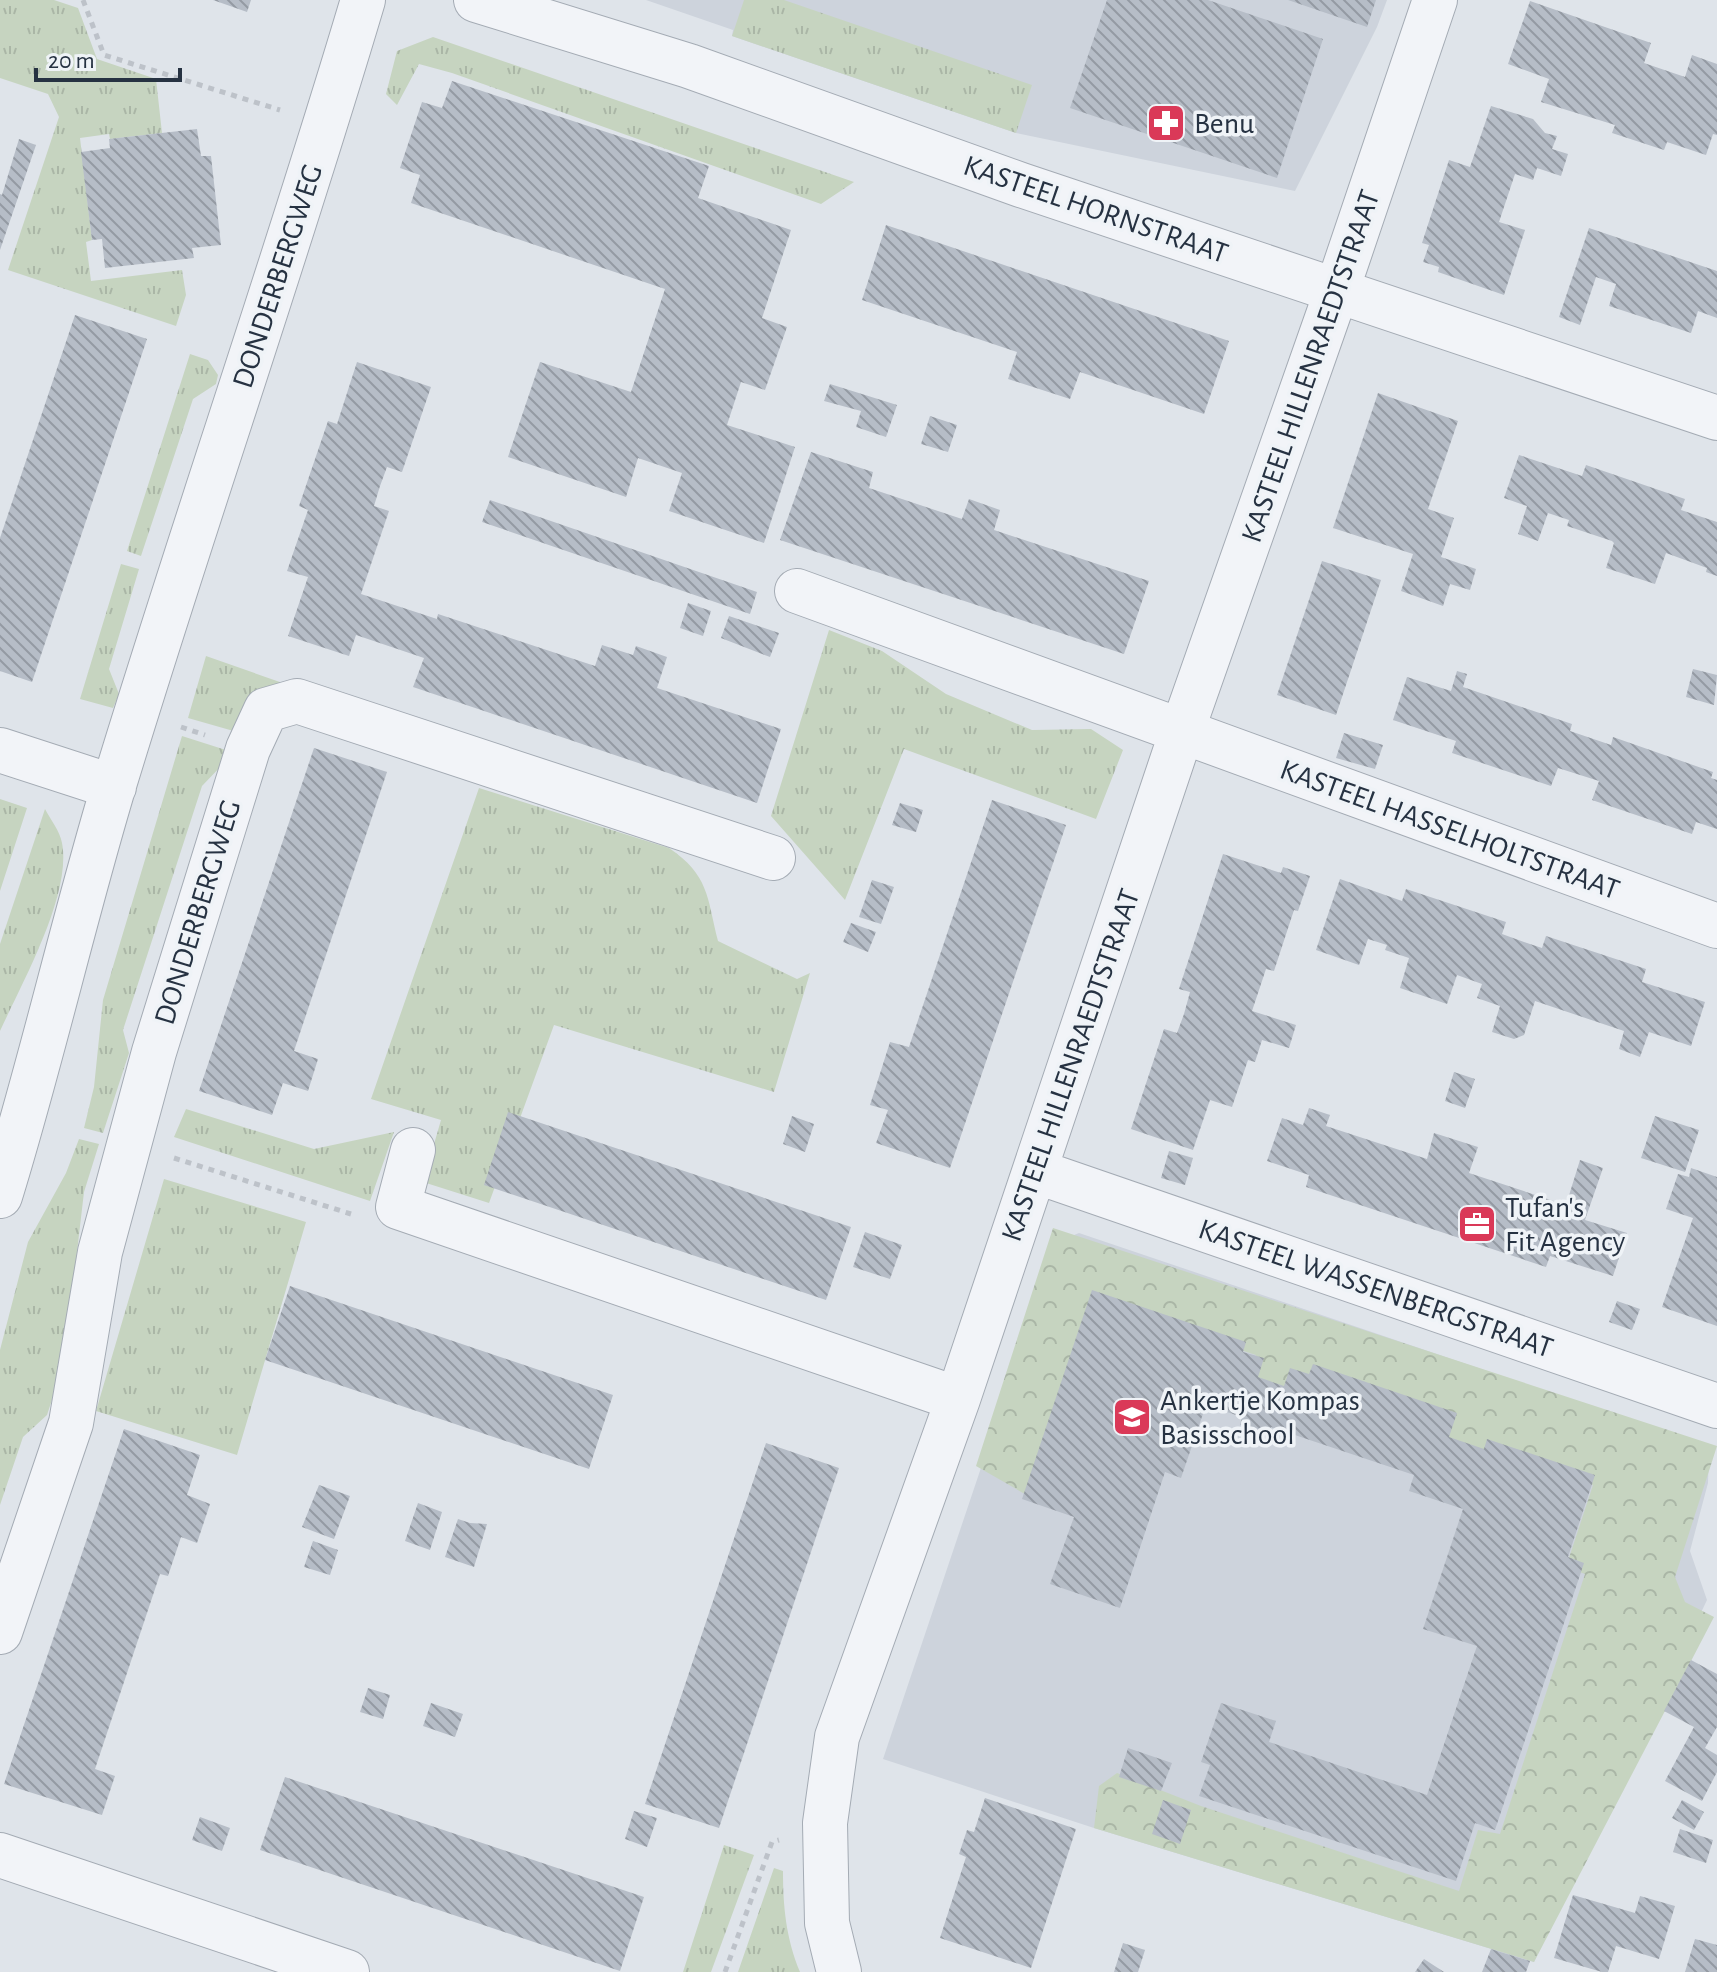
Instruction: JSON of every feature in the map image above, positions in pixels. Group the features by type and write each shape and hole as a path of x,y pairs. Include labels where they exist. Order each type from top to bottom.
{"street":[{"name":"DONDERBERGWEG","path":"0,1196 31,1096 114,787 326,125 363,0"},
{"name":"KASTEEL HORNSTRAAT","path":"476,0 689,66 1021,185 1717,418"},
{"name":"KASTEEL HILLENRAEDTSTRAAT","path":"839,1972 827,1923 825,1823 837,1737 958,1399 1182,731 1435,0"},
{"path":"797,591 1182,731"},
{"name":"DONDERBERGWEG","path":"0,1632 71,1423 100,1252 154,1052 248,749 266,710 297,701 773,858"},
{"name":"KASTEEL HASSELHOLTSTRAAT","path":"1182,731 1717,926"},
{"path":"0,750 114,787"},
{"path":"413,1150 398,1207 958,1399"},
{"name":"KASTEEL WASSENBERGSTRAAT","path":"1035,1171 1717,1406"},
{"path":"0,1856 347,1972"}],"path":[{"path":"83,0 104,55 227,91 326,125"},
{"path":"138,712 248,749"},
{"path":"130,1144 361,1217 398,1207"},
{"path":"725,1972 772,1842 825,1823"}],"shaded area":[{"path":"646,0 1387,0 1377,27 1295,191 1016,133 732,36 733,30"},
{"path":"1079,1233 1709,1446 1708,1483 1690,1551 1707,1600 1534,1962 1094,1828 883,1759 1057,1242"}],"green space":[{"path":"0,0 54,0 78,8 97,59 156,79 162,133 110,139 109,134 80,138 92,240 86,242 91,281 182,270 186,295 176,326 8,270 59,117 48,94 0,78"},
{"path":"744,0 784,0 1032,85 1016,133 732,36"},
{"path":"433,37 854,182 821,204 419,64 397,105 386,94 397,51"},
{"path":"190,354 208,360 218,375 216,384 193,399 141,556 127,551"},
{"path":"121,564 139,569 109,669 119,694 113,708 80,699"},
{"path":"829,630 882,651 946,694 1032,730 1091,729 1123,750 1096,819 904,749 845,900 771,816"},
{"path":"206,656 297,688 237,732 188,718"},
{"path":"182,736 229,751 226,761 202,786 123,1030 129,1053 103,1133 84,1128 94,1087 103,1000"},
{"path":"479,788 669,848 699,878 708,899 718,941 797,979 810,973 774,1092 554,1025 489,1203 423,1182 441,1120 371,1099"},
{"path":"0,799 27,808 0,891"},
{"path":"45,809 62,843 60,887 43,938 0,1031 0,944"},
{"path":"186,1109 314,1149 394,1132 370,1201 174,1137"},
{"path":"79,1139 99,1144 84,1192 64,1363 47,1415 23,1437 0,1505 0,1350 28,1242 66,1173"},
{"path":"164,1179 306,1222 237,1455 96,1411"},
{"path":"1053,1228 1717,1446 1675,1577 1685,1602 1714,1617 1534,1962 1094,1828 1099,1786 1117,1773 1201,1806 1459,1891 1478,1830 1500,1834 1585,1574 1566,1567 1593,1485 1249,1377 1256,1355 1093,1303 1030,1497 976,1466"},
{"path":"724,1845 754,1855 711,1972 683,1972"},
{"path":"774,1868 783,1871 786,1922 800,1972 738,1972"}],"building":[{"path":"213,0 251,0 247,12"},
{"path":"1107,0 1208,0 1323,39 1277,178 1070,108"},
{"path":"1288,0 1376,0 1367,27"},
{"path":"1530,1 1651,43 1644,63 1685,77 1692,55 1717,64 1717,135 1713,134 1706,155 1667,142 1664,150 1612,133 1615,125 1541,102 1549,79 1508,64"},
{"path":"452,81 709,166 698,198 791,230 762,318 787,327 765,390 741,382 727,425 795,447 764,543 669,511 682,473 638,458 626,497 508,457 540,362 631,392 665,289 411,203 420,175 400,168 422,102 442,108"},
{"path":"1491,106 1533,119 1545,133 1557,136 1552,149 1568,154 1561,176 1537,168 1533,180 1515,174 1499,222 1525,230 1504,295 1438,272 1439,267 1423,262 1429,245 1422,243 1449,160 1470,167"},
{"path":"197,129 201,156 211,156 221,245 192,248 194,258 105,268 102,239 92,240 81,152 110,148 109,139"},
{"path":"19,139 36,145 0,250 0,194"},
{"path":"886,225 1229,341 1204,414 1080,372 1070,399 1008,379 1017,352 862,300"},
{"path":"1589,228 1717,271 1717,318 1698,311 1691,333 1609,306 1616,284 1596,277 1580,325 1559,317"},
{"path":"75,315 147,339 32,682 0,671 0,538"},
{"path":"357,362 431,387 402,472 387,467 380,486 374,506 389,511 361,594 437,619 438,614 595,666 602,645 633,655 636,646 667,657 657,688 781,729 757,803 413,687 424,658 356,635 349,656 288,636 308,577 287,571 308,510 299,506 328,421 337,424"},
{"path":"830,384 897,405 886,437 856,427 861,411 824,401"},
{"path":"1378,393 1458,421 1428,509 1454,518 1441,557 1476,569 1470,590 1450,584 1443,606 1401,591 1413,554 1333,528"},
{"path":"930,416 957,425 948,452 921,444"},
{"path":"811,452 873,472 869,488 962,519 969,499 1000,510 994,530 1149,581 1124,654 780,540"},
{"path":"1519,455 1582,476 1586,465 1685,499 1681,510 1717,522 1717,576 1706,572 1707,568 1666,553 1655,584 1606,568 1612,541 1567,526 1569,520 1548,513 1538,541 1518,534 1527,506 1504,498"},
{"path":"490,500 757,592 750,614 482,522"},
{"path":"1322,561 1381,580 1336,715 1277,695"},
{"path":"688,603 711,611 703,636 680,628"},
{"path":"729,616 779,633 770,657 721,638"},
{"path":"1693,669 1717,675 1714,705 1686,697"},
{"path":"1457,671 1467,674 1463,687 1572,724 1570,731 1611,745 1613,737 1713,772 1711,778 1717,780 1717,829 1696,822 1692,834 1592,800 1599,781 1558,768 1551,786 1452,753 1456,741 1393,720 1407,677 1451,691"},
{"path":"1344,733 1383,745 1375,769 1336,758"},
{"path":"314,748 387,772 294,1051 318,1059 308,1091 283,1083 272,1115 199,1091"},
{"path":"992,800 1066,825 950,1168 876,1143 888,1110 870,1105 890,1042 909,1047"},
{"path":"900,803 923,810 916,832 892,825"},
{"path":"1223,854 1281,873 1283,867 1310,876 1298,911 1294,910 1274,971 1266,969 1252,1011 1296,1025 1289,1048 1262,1040 1255,1062 1248,1060 1232,1107 1210,1100 1193,1150 1131,1129 1164,1029 1177,1033 1184,1014 1190,992 1179,989"},
{"path":"1340,879 1402,901 1406,889 1506,922 1502,934 1542,948 1546,936 1646,969 1642,982 1705,1002 1691,1046 1649,1032 1640,1057 1619,1049 1624,1031 1535,1001 1524,1035 1514,1039 1492,1032 1500,1006 1477,998 1482,984 1457,975 1447,1004 1400,988 1409,958 1385,950 1387,945 1368,939 1359,965 1316,950"},
{"path":"872,880 894,887 881,924 859,917"},
{"path":"851,923 876,932 868,952 843,942"},
{"path":"1454,1072 1475,1079 1465,1108 1445,1101"},
{"path":"1309,1108 1330,1115 1326,1126 1427,1159 1434,1133 1478,1147 1469,1173 1566,1205 1580,1160 1603,1168 1585,1220 1627,1233 1613,1276 1550,1256 1546,1267 1306,1187 1309,1175 1267,1161 1282,1118 1303,1125"},
{"path":"508,1112 851,1227 826,1300 484,1185"},
{"path":"792,1116 814,1124 805,1152 783,1144"},
{"path":"1655,1116 1699,1130 1685,1172 1641,1158"},
{"path":"1169,1151 1193,1158 1185,1185 1161,1178"},
{"path":"1691,1168 1717,1177 1717,1326 1662,1307 1693,1218 1666,1209 1678,1174 1689,1177"},
{"path":"865,1232 902,1245 890,1279 853,1267"},
{"path":"290,1286 613,1395 589,1469 265,1360"},
{"path":"1092,1290 1246,1342 1243,1352 1264,1358 1258,1377 1284,1386 1290,1368 1309,1374 1313,1364 1457,1413 1449,1437 1484,1449 1487,1439 1595,1475 1568,1557 1584,1563 1495,1830 1475,1823 1456,1881 1199,1796 1210,1765 1201,1762 1221,1703 1276,1721 1269,1742 1427,1795 1477,1646 1423,1629 1463,1509 1409,1491 1414,1475 1271,1427 1268,1434 1240,1425 1242,1417 1206,1405 1181,1478 1165,1472 1120,1608 1050,1584 1074,1517 1022,1499"},
{"path":"1617,1301 1640,1309 1632,1330 1609,1322"},
{"path":"124,1429 200,1455 187,1495 210,1504 197,1543 181,1537 168,1576 160,1574 95,1769 115,1776 102,1815 4,1784"},
{"path":"766,1443 839,1468 719,1828 645,1804"},
{"path":"319,1485 350,1496 334,1539 302,1527"},
{"path":"418,1503 442,1512 430,1550 405,1541"},
{"path":"458,1519 487,1524 474,1567 445,1557"},
{"path":"313,1541 338,1550 330,1575 304,1567"},
{"path":"1691,1660 1717,1674 1717,1727 1705,1748 1717,1755 1717,1772 1702,1801 1665,1781 1694,1727 1664,1711"},
{"path":"368,1688 390,1695 383,1719 360,1712"},
{"path":"431,1703 463,1714 455,1737 423,1726"},
{"path":"1128,1748 1172,1763 1161,1791 1119,1777"},
{"path":"285,1777 644,1897 620,1971 260,1850"},
{"path":"985,1798 1076,1829 1031,1968 940,1938 966,1857 959,1854 967,1830 974,1832"},
{"path":"1163,1800 1191,1810 1180,1844 1152,1834"},
{"path":"1682,1800 1704,1812 1694,1830 1672,1818"},
{"path":"634,1811 657,1818 647,1847 625,1839"},
{"path":"200,1817 230,1828 222,1851 192,1840"},
{"path":"1680,1829 1713,1840 1706,1863 1673,1852"},
{"path":"1573,1895 1635,1913 1640,1896 1675,1906 1659,1959 1616,1946 1608,1972 1602,1972 1554,1958"},
{"path":"1695,1939 1717,1945 1717,1972 1685,1972"},
{"path":"1123,1943 1145,1950 1138,1972 1114,1972"},
{"path":"1491,1949 1530,1961 1526,1972 1482,1972"},
{"path":"1424,1959 1444,1972 1415,1972"}],"place":[{"name":"Benu","path":"1166,123"},
{"name":"Tufan's Fit Agency","path":"1477,1224"},
{"name":"Ankertje Kompas Basisschool","path":"1132,1417"}]}
